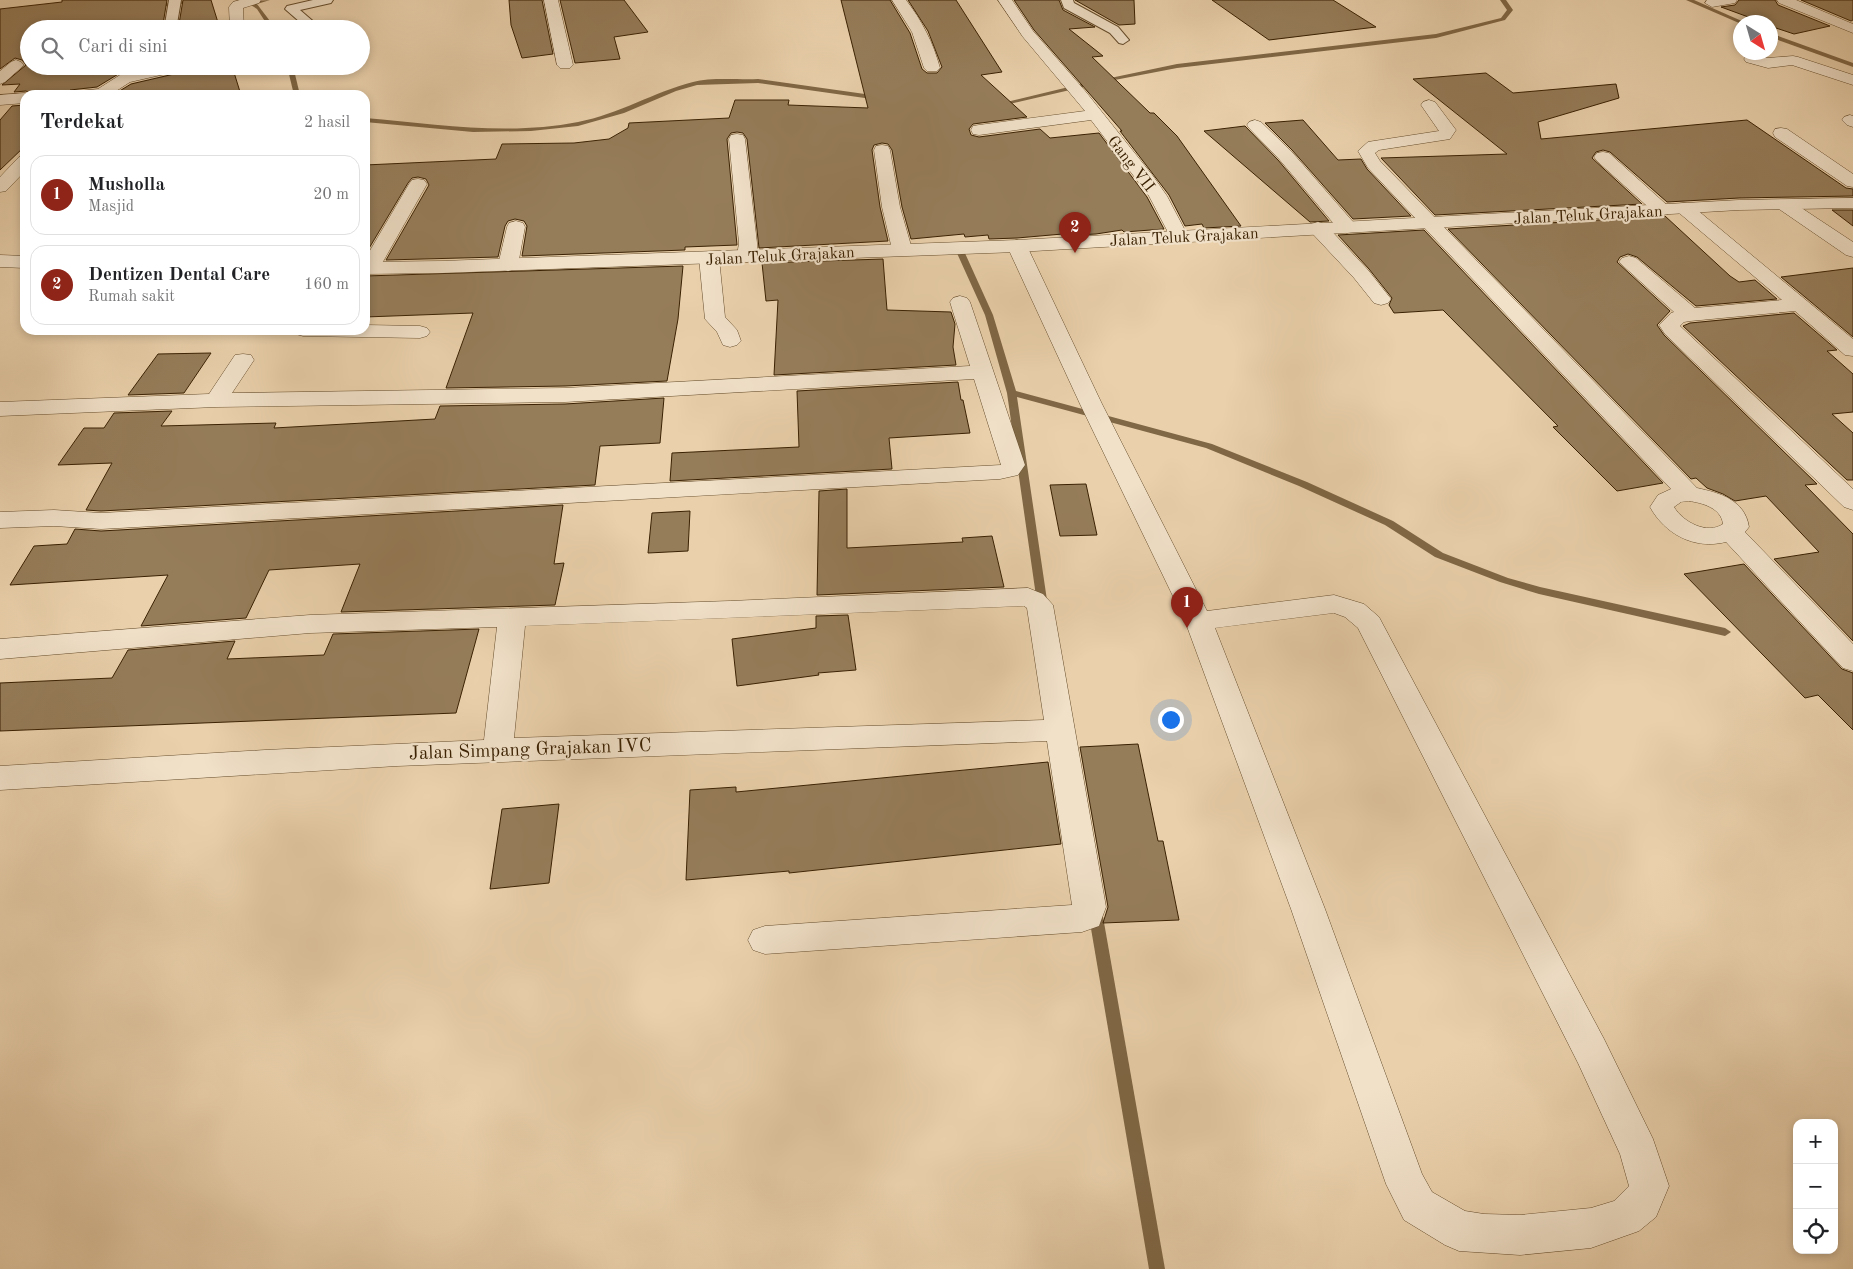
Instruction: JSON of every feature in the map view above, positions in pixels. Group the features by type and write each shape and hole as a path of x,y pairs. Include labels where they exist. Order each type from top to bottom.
{"street":[{"path":"237,20 236,7 238,4 254,0"},
{"path":"551,0 565,65"},
{"path":"898,0 913,18 928,47 932,68"},
{"name":"Gang VII","path":"1005,0 1028,34 1080,95 1147,180 1158,196 1178,236"},
{"path":"1712,3 1730,0"},
{"path":"1784,0 1853,29"},
{"path":"1755,60 1768,63 1793,60 1853,80"},
{"path":"0,79 16,65"},
{"path":"106,90 125,78 139,75"},
{"path":"0,100 20,98"},
{"path":"1429,105 1448,130 1444,135 1374,146 1366,151 1372,164 1392,182 1689,494"},
{"path":"979,130 1094,115"},
{"path":"1255,125 1347,227"},
{"path":"1781,133 1853,182"},
{"path":"737,139 748,256"},
{"path":"882,150 891,207 902,249"},
{"path":"1603,157 1662,210"},
{"path":"0,187 20,166"},
{"path":"370,263 418,184"},
{"name":"Jalan Teluk Grajakan","path":"370,268 508,265 1017,246 1684,208 1853,203"},
{"path":"1785,204 1853,250"},
{"path":"1684,208 1853,350"},
{"path":"508,265 516,227"},
{"path":"1318,228 1361,274 1381,299"},
{"path":"1017,246 1098,417 1199,621 1308,909 1406,1184 1418,1206 1459,1231 1484,1234 1520,1235 1591,1228 1625,1217 1642,1203 1648,1186 1639,1152 1591,1051 1370,624 1360,612 1348,606 1334,604 1199,621"},
{"path":"709,258 715,319 727,330 730,341"},
{"path":"0,261 20,262"},
{"path":"1629,262 1690,315"},
{"path":"0,520 54,518 101,521 1010,470 1013,465 960,302"},
{"path":"1798,305 1690,315 1674,320 1670,325 1672,330 1848,492"},
{"path":"370,331 420,332"},
{"path":"216,400 244,360"},
{"path":"0,409 216,400 565,395 983,372"},
{"path":"1689,494 1714,500 1733,513 1737,520 1736,527 1731,532 1720,536 1705,536 1674,524 1665,515 1662,507 1666,499 1675,495 1689,494"},
{"path":"1731,532 1853,661"},
{"path":"0,649 310,624 1028,597 1040,605 1089,907 1087,916 1082,918 765,940"},
{"path":"498,748 512,617"},
{"name":"Jalan Simpang Grajakan IVC","path":"0,778 181,764 498,748 1061,730"}],"lane":[{"path":"304,20 291,10 310,3 328,0"},
{"path":"1067,0 1068,5 1114,30 1123,40"},
{"path":"172,20 175,4"}],"building":[{"path":"62,0 167,0 164,20 20,20 20,59 15,58 0,69 0,9 62,2"},
{"path":"183,0 211,0 217,20 180,20"},
{"path":"509,0 542,0 553,54 522,58 511,25"},
{"path":"560,0 624,0 648,32 614,37 620,59 575,63"},
{"path":"841,0 890,0 910,33 922,69 927,73 937,73 942,67 928,31 908,0 956,0 1002,72 981,75 1027,117 973,124 969,129 971,135 979,137 1040,129 1050,138 1099,133 1147,197 1164,229 1124,232 1122,230 1096,234 1075,235 1074,233 1017,238 989,239 988,235 965,237 964,234 911,239 902,207 892,150 888,144 882,143 874,145 872,150 880,207 888,241 759,248 747,139 743,133 737,132 731,133 727,139 737,245 685,247 685,250 522,256 527,226 524,221 515,219 508,221 505,226 498,257 386,260 429,185 426,179 418,177 412,178 408,183 370,247 370,165 496,159 502,144 574,143 609,139 628,128 629,123 729,118 735,100 789,100 788,105 868,108"},
{"path":"1014,0 1059,0 1063,10 1095,27 1069,29 1103,56 1092,57 1150,113 1154,113 1177,136 1241,226 1204,228 1202,224 1185,226 1169,195 1120,131 1122,131 1034,30"},
{"path":"1075,0 1134,0 1135,24 1119,25"},
{"path":"1212,0 1333,0 1376,27 1269,40"},
{"path":"1739,0 1775,0 1778,5 1830,26 1794,34 1778,29 1778,15 1743,15 1721,7 1735,5"},
{"path":"1801,0 1853,0 1853,20 1851,21"},
{"path":"20,70 20,75 117,75 97,87 70,90 20,90 14,92 20,84 2,85"},
{"path":"1486,73 1513,93 1616,84 1619,98 1538,122 1541,139 1747,120 1846,188 1853,189 1853,196 1739,198 1667,202 1610,152 1603,150 1596,152 1592,158 1642,204 1435,215 1381,158 1507,154 1413,79"},
{"path":"170,75 235,75 239,90 121,90 131,84"},
{"path":"20,105 20,151 0,170 0,120 12,106"},
{"path":"1303,120 1338,160 1361,159 1367,169 1411,216 1353,219 1292,150 1265,123"},
{"path":"1245,126 1278,160 1329,221 1310,222 1204,131"},
{"path":"1832,210 1853,210 1853,226"},
{"path":"1665,216 1730,276 1739,282 1755,280 1777,299 1696,306 1637,257 1628,254 1620,257 1617,262 1670,311 1657,325 1664,335 1817,484 1805,485 1853,534 1853,641 1774,559 1819,552 1766,496 1735,501 1707,488 1696,478 1691,479 1448,229"},
{"path":"1424,230 1663,483 1617,491 1553,427 1558,426 1443,310 1394,313 1389,305 1392,298 1338,235"},
{"path":"883,259 887,310 951,312 955,324 953,347 956,365 774,375 778,300 766,301 762,263"},
{"path":"683,266 678,319 667,381 565,386 446,388 473,313 370,317 370,276"},
{"path":"1853,268 1853,337 1781,277"},
{"path":"1794,313 1837,350 1827,351 1853,374 1853,412 1832,414 1853,433 1853,480 1847,480 1683,326 1690,323"},
{"path":"211,353 184,393 128,395 158,354"},
{"path":"958,382 970,433 889,438 892,469 670,481 672,453 799,447 797,391"},
{"path":"664,398 660,443 600,446 595,485 101,511 86,510 112,463 58,465 84,428 104,428 114,413 172,411 161,426 276,423 274,428 435,419 440,406 565,404"},
{"path":"1086,484 1097,535 1060,536 1050,485"},
{"path":"847,489 847,548 963,542 962,538 992,536 1004,587 817,595 819,491"},
{"path":"563,505 554,564 564,563 555,605 341,612 360,564 269,570 246,618 141,626 168,575 10,585 34,546 67,544 75,529 101,531"},
{"path":"690,511 688,551 648,553 652,513"},
{"path":"1744,564 1842,669 1853,673 1853,730 1818,695 1805,698 1684,574"},
{"path":"848,615 856,670 818,673 819,675 737,686 732,639 816,628 816,616"},
{"path":"479,629 456,713 0,731 0,683 112,678 128,650 235,641 227,659 324,655 333,634"},
{"path":"1138,744 1158,841 1163,841 1179,920 1103,923 1108,907 1080,747"},
{"path":"1048,762 1061,844 789,873 789,871 686,880 690,790 736,787 736,792"},
{"path":"559,804 549,883 490,889 502,809"}],"waterway":[{"path":"152,6 207,0"},
{"path":"246,0 259,8 268,20"},
{"path":"254,3 267,0"},
{"path":"1099,81 1177,66 1436,36 1503,19 1510,10 1503,0"},
{"path":"1689,0 1733,19"},
{"path":"1778,38 1853,65"},
{"path":"292,75 296,90"},
{"path":"370,120 473,130 531,129 578,124 622,112 674,90 696,83 758,81 879,98"},
{"path":"997,105 1081,86"},
{"path":"960,251 989,315 1012,393"},
{"path":"1012,393 1209,446 1303,484 1389,523 1439,555 1504,580 1539,590 1725,632"},
{"path":"1012,393 1042,607"},
{"path":"1095,911 1157,1269"}],"place":[{"name":"Dentizen Dental Care","path":"1075,253"},
{"name":"Musholla","path":"1187,628"}]}
